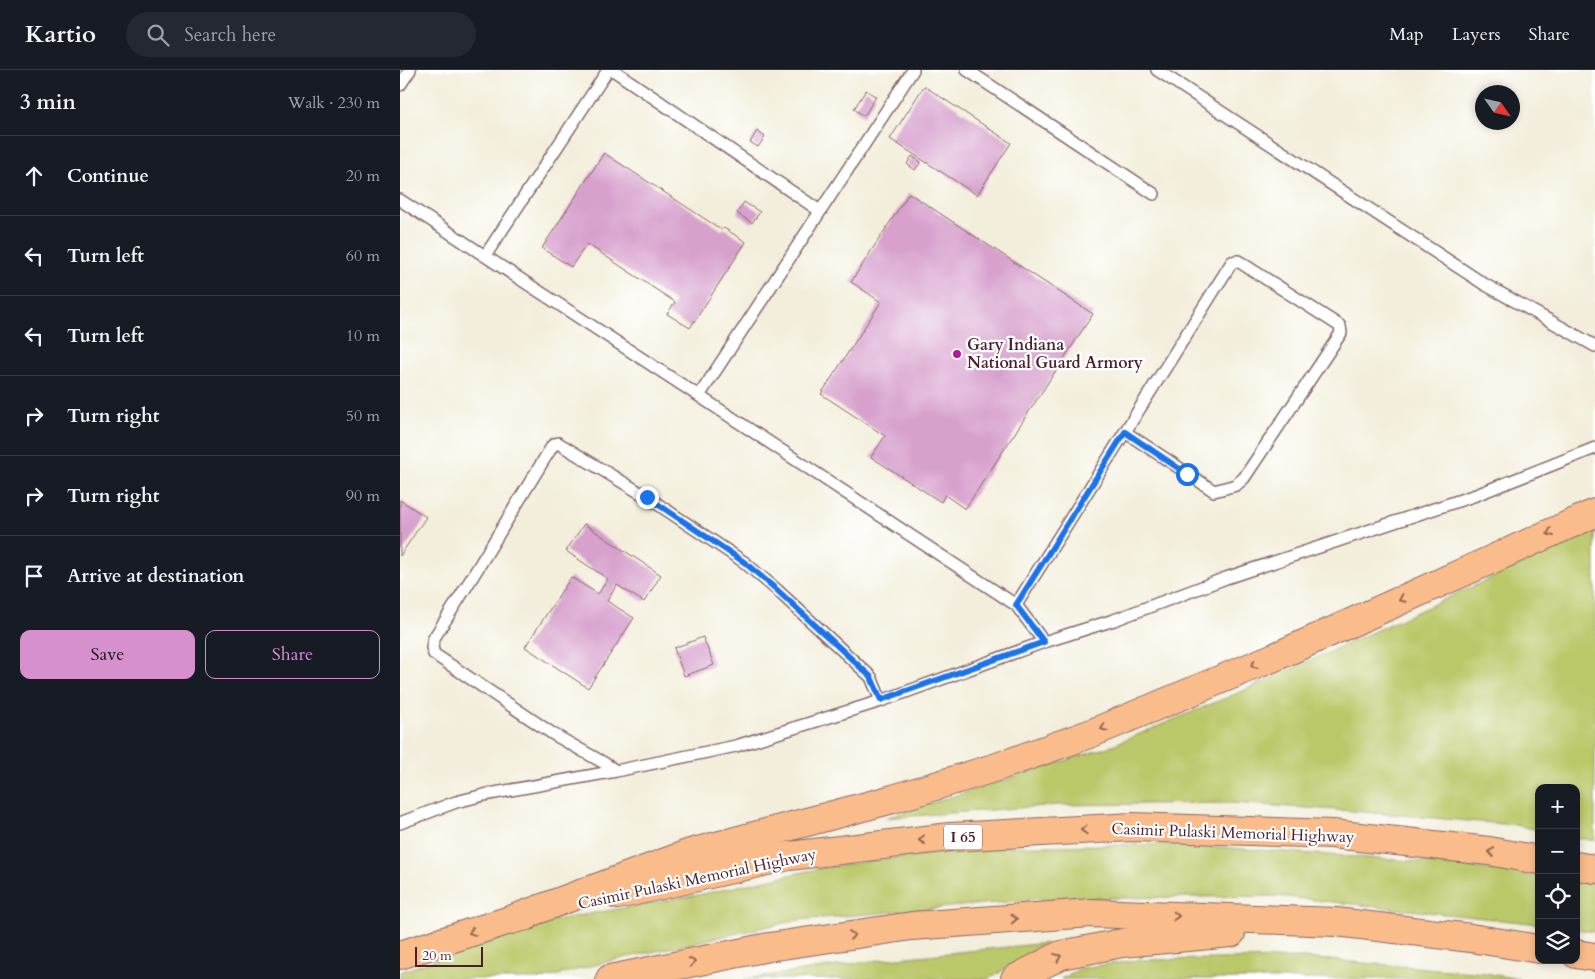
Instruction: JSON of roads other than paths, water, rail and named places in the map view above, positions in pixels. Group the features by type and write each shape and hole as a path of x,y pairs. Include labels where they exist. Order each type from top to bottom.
{"highway":[{"path":"510,920 690,853 893,799 1000,766 1092,733 1278,656 1595,513"},
{"name":"Casimir Pulaski Memorial Highway","path":"400,955 510,920 789,856 950,837 1133,827 1332,834 1489,851 1535,859"},
{"path":"1580,867 1595,869"},
{"path":"610,979 770,947 912,926 1091,913 1336,922 1471,938 1535,948"},
{"path":"1015,979 1061,955 1122,943 1336,922"},
{"path":"1580,955 1595,957"}],"lane":[{"path":"400,85 410,70"},
{"path":"486,256 608,70"},
{"path":"613,70 820,211"},
{"path":"699,396 914,70"},
{"path":"967,70 1154,194"},
{"path":"1158,70 1484,284 1595,346"},
{"path":"400,200 1016,605 1044,642"},
{"path":"1016,605 1232,262 1238,261 1340,326 1341,333 1244,478 1236,485 1214,491 1125,432"},
{"path":"616,771 537,724 434,654 432,647 434,638 525,490 553,445 558,443 647,497 744,562 871,677 881,700"},
{"path":"400,823 456,802 484,795 616,771 736,746 881,700 1044,642 1114,620 1226,578 1476,495 1595,448"}],"place":[{"name":"Gary Indiana National Guard Armory","path":"957,354"}]}
